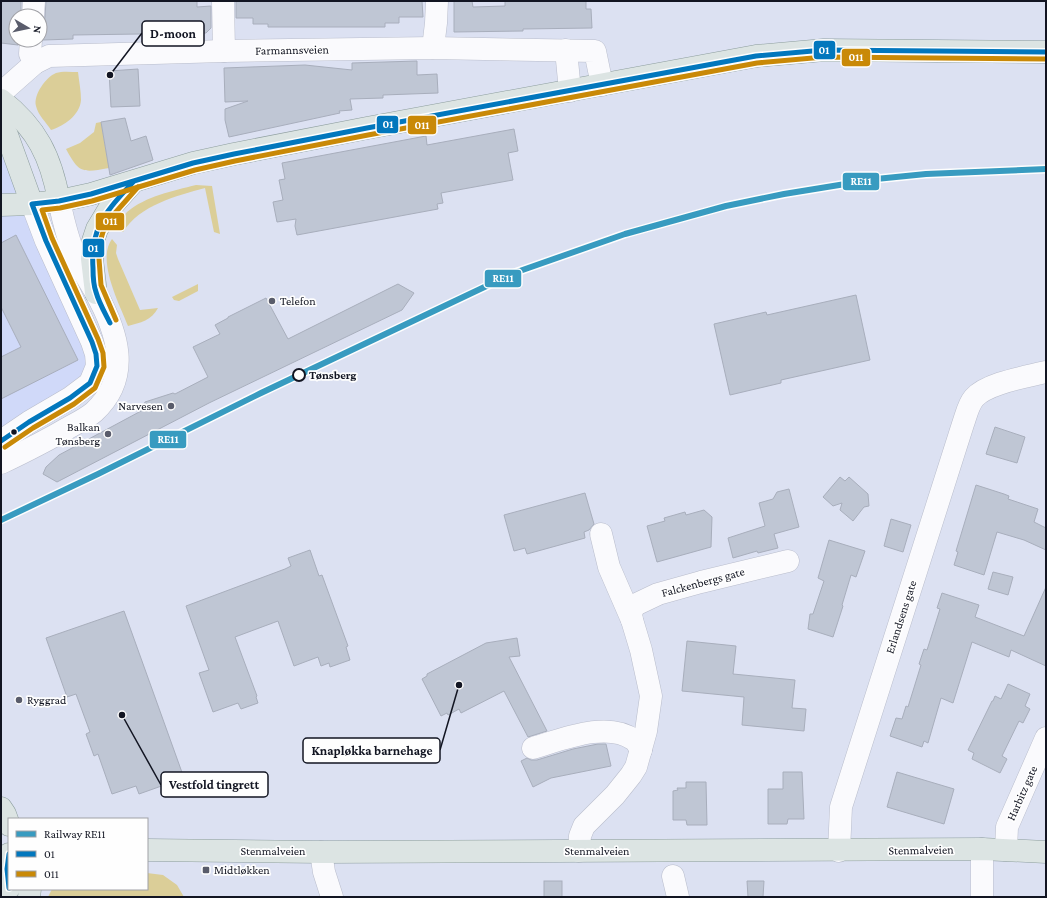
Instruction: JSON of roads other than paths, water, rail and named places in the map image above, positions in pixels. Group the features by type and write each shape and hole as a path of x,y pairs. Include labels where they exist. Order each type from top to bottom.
{"main road":[{"path":"1,204 32,204 59,201 91,194 193,163 234,154 756,56 824,50 1046,52"},
{"path":"1,100 24,120 40,142 52,167 59,201"},
{"path":"1,124 13,149 32,204"},
{"path":"96,293 92,259 93,241 97,229 109,209 133,182"},
{"path":"1,220 32,204"},
{"path":"1,808 6,814 8,822"},
{"name":"Stenmalveien","path":"148,850 321,852 839,851 982,849 1046,852"}],"street":[{"path":"223,1 224,51"},
{"path":"433,48 437,1"},
{"path":"30,48 30,54 36,63"},
{"name":"Farmannsveien","path":"1,93 36,63 49,56 224,51 433,48 595,51 602,85"},
{"path":"566,50 570,91"},
{"path":"1,463 42,443 93,413 108,396 116,378 118,362 116,340 112,326 96,293 75,256 64,225 59,201"},
{"path":"1,441 85,388 90,383 97,366 96,354 92,342 46,241 32,204"},
{"name":"Erlandsens gate","path":"839,851 841,808 962,424 973,399 983,391 994,386 1046,372"},
{"path":"579,851 580,836 584,826 626,783 636,767 647,725 651,696 641,650 632,620 609,567 601,534"},
{"name":"Falckenbergs gate","path":"632,620 631,614 633,608 637,604 658,594 788,561"},
{"path":"533,748 581,734 600,731 617,733 634,740 641,750"},
{"name":"Harbitz gate","path":"1006,850 1007,827 1046,738"},
{"path":"982,849 982,897"},
{"path":"321,852 324,872 332,897"}],"rail line":[{"name":"RE11","path":"1,520 98,474 261,393 514,273 625,234 726,206 784,194 876,179 926,174 1046,169"}],"place":[{"name":"D-moon","path":"110,75"},
{"name":"Telefon","path":"272,301"},
{"name":"Tønsberg","path":"299,375"},
{"name":"Narvesen","path":"171,406"},
{"name":"Balkan Tønsberg","path":"108,434"},
{"name":"Knapløkka barnehage","path":"459,685"},
{"name":"Ryggrad","path":"19,700"},
{"name":"Vestfold tingrett","path":"122,715"},
{"name":"Midtløkken","path":"206,870"}]}
